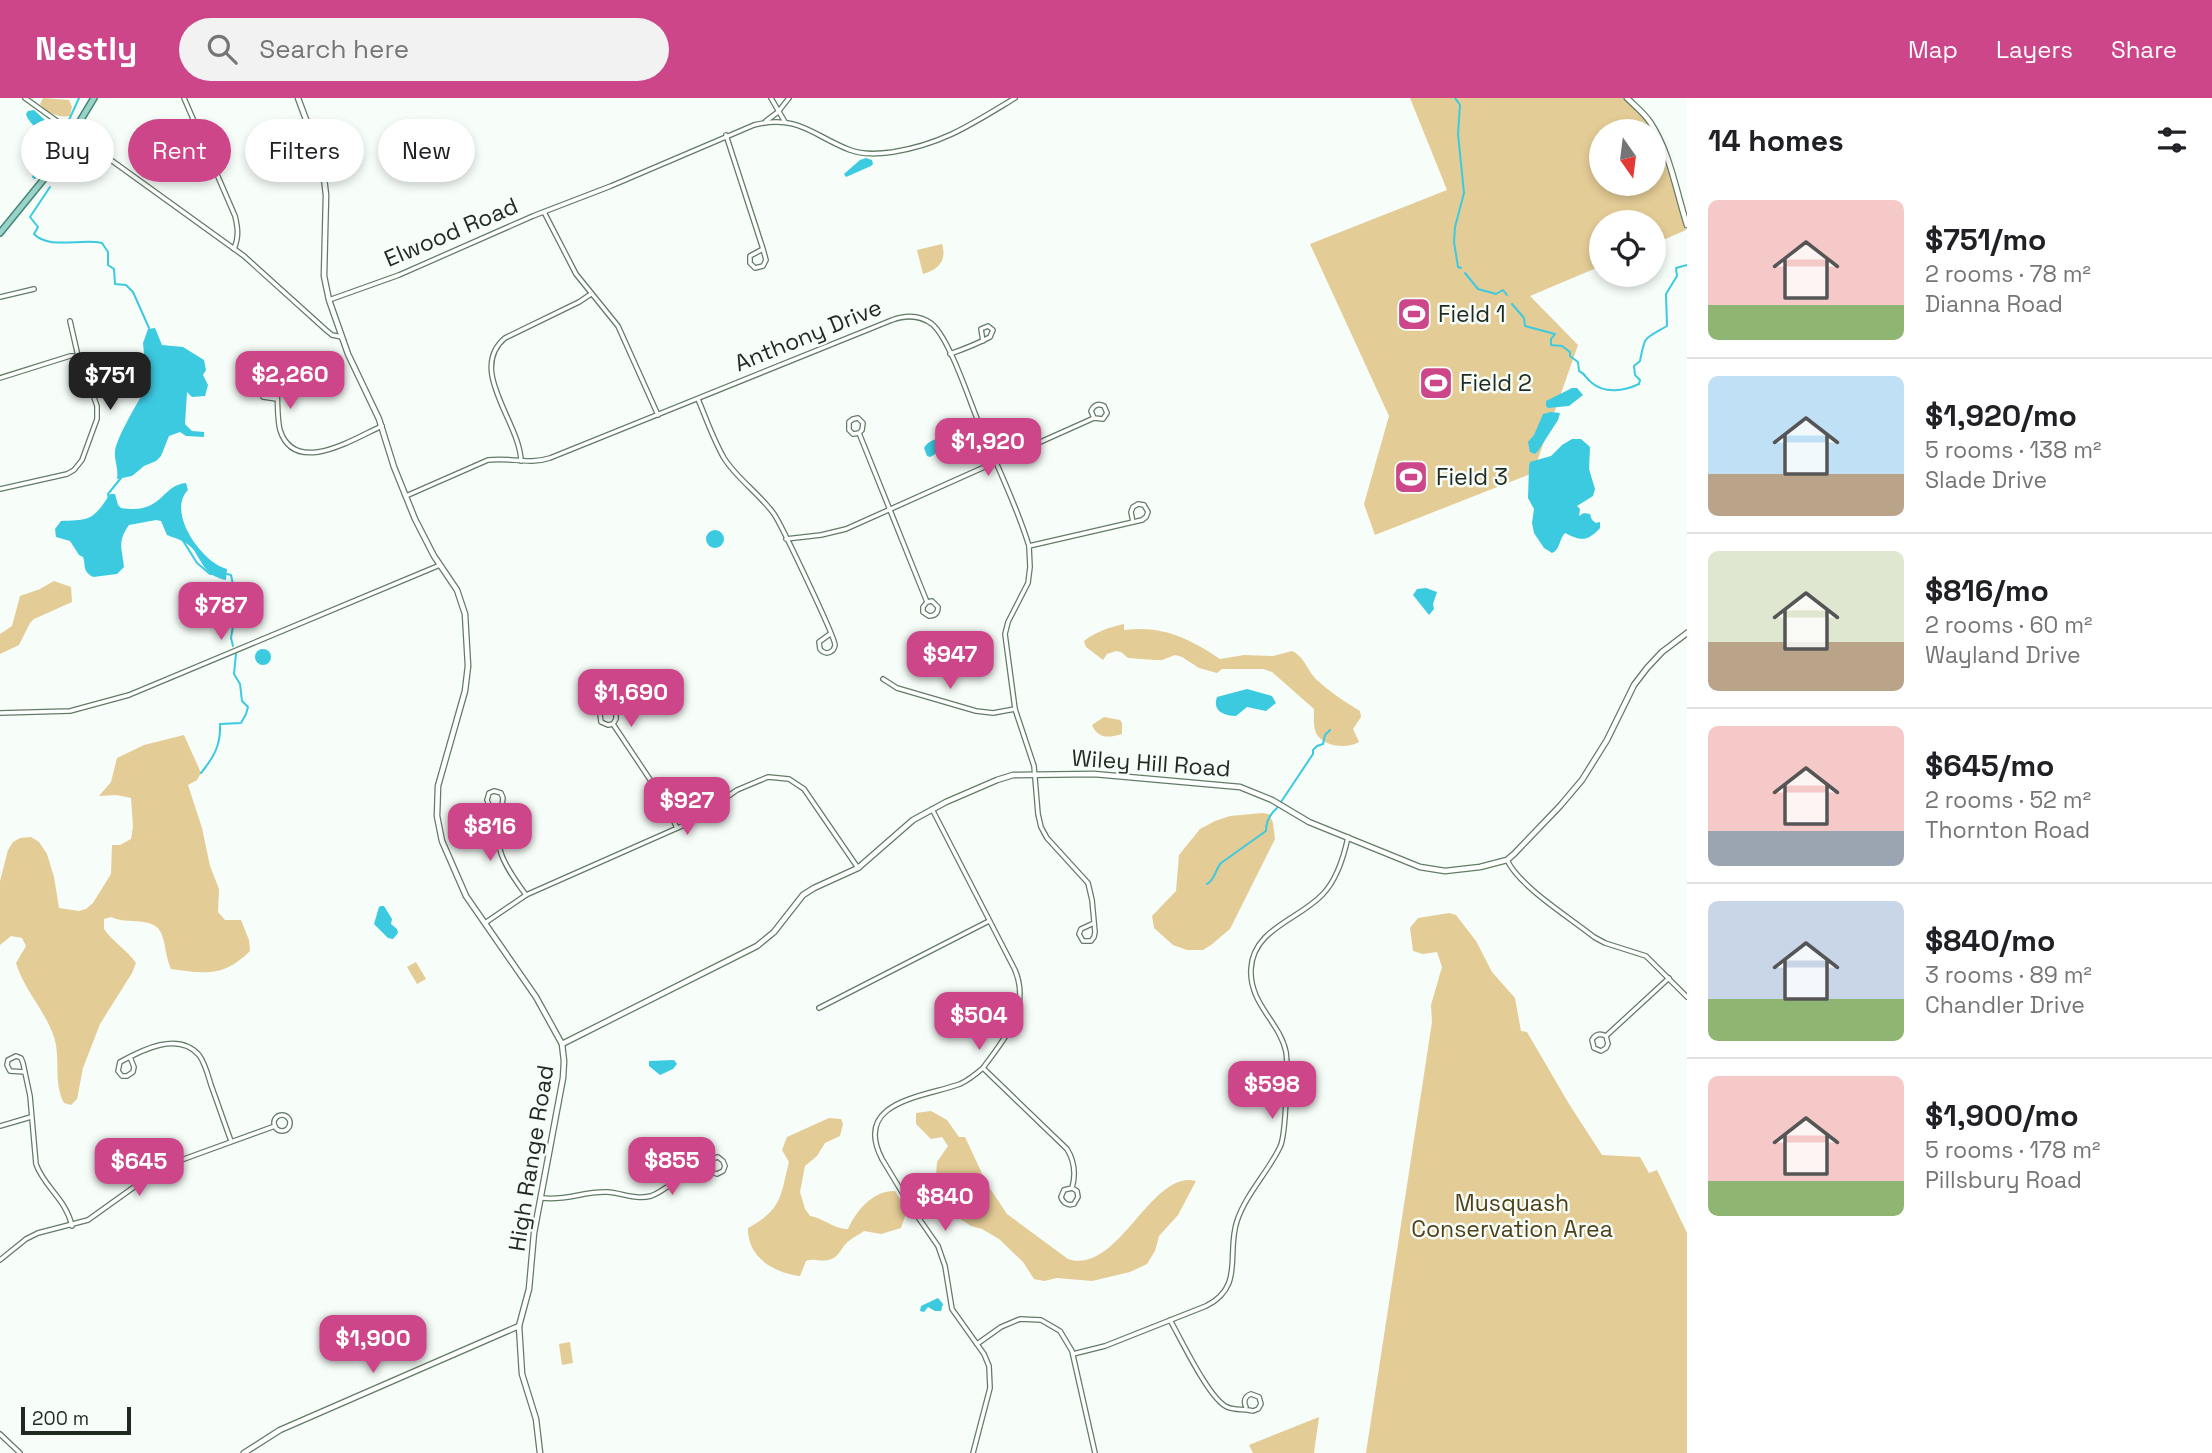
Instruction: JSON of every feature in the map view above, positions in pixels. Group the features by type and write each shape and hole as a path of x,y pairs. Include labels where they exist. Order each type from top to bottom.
{"main road":[{"path":"82,119 94,98"},
{"path":"0,233 42,182"}],"street":[{"path":"25,98 55,119"},
{"path":"184,98 235,216 238,228 234,249"},
{"name":"High Range Road","path":"298,98 324,178 324,276 328,300 382,426 390,455 420,530 457,590 463,606 468,666 460,716 439,778 437,799 438,824 444,849 458,881 540,1004 562,1044 564,1069 534,1233 530,1281 519,1326 522,1374 536,1419 540,1453"},
{"path":"771,98 785,122"},
{"path":"764,122 778,112 789,98"},
{"name":"Elwood Road","path":"328,300 399,275 726,135 764,122 785,122 807,128 857,152 886,153 941,141 1015,98"},
{"path":"1628,98 1651,124 1661,144 1687,225"},
{"path":"726,135 763,249 766,262 755,268 750,263 750,257 752,253 763,249"},
{"path":"114,161 257,267 329,333 342,337"},
{"path":"544,212 572,267 590,294 618,326 658,415"},
{"path":"0,297 34,289"},
{"path":"520,461 517,439 491,373 492,356 497,345 505,338 590,294"},
{"name":"Anthony Drive","path":"406,496 488,460 536,462 550,458 900,317 917,317 933,325 942,336 1028,545 1028,583 1008,622 1005,635 1015,709 1036,774 1041,827 1047,838 1088,883 1091,891 1094,923 1094,937 1091,941 1083,941 1079,934 1081,929 1094,923"},
{"path":"0,489 67,474 82,460 98,415 78,356 70,321"},
{"path":"950,355 983,341"},
{"path":"0,378 70,356 78,356"},
{"path":"277,399 263,397 263,385 268,383 275,386 277,399 279,423 284,438 292,446 307,453 323,452 382,426"},
{"path":"698,398 724,458 734,472 772,510 830,634 835,648 824,653 819,642 830,634"},
{"path":"786,539 838,531 1094,418 1101,420 1107,410 1104,406 1099,404 1092,408 1091,414 1094,418"},
{"path":"858,418 863,423 859,433 853,434 848,428 853,419 858,418"},
{"path":"859,433 928,602"},
{"path":"1028,545 1133,522 1146,517 1148,511 1144,505 1133,507 1133,522"},
{"path":"0,713 70,711 129,695 440,565"},
{"path":"928,602 935,603 938,607 936,614 926,615 923,609 928,602"},
{"path":"1687,633 1662,652 1647,668 1634,685 1607,740 1582,780 1507,860 1514,872 1527,884 1598,939 1646,956 1687,997"},
{"path":"883,679 897,688 976,711 993,713 1015,709"},
{"path":"610,709 616,714 613,724 605,725 601,722 600,714 604,710 610,709"},
{"path":"613,724 663,799 677,828"},
{"name":"Wiley Hill Road","path":"562,1044 757,947 770,936 807,892 858,868 906,825 932,809 1013,775 1094,774 1240,787 1268,798 1309,822 1408,863 1437,871 1480,867 1507,860"},
{"path":"485,923 526,895 699,818 740,788 768,777 785,778 804,789 858,868"},
{"path":"494,791 501,793 503,800 502,805 495,808 486,800 494,791"},
{"path":"495,808 501,857 526,895"},
{"path":"932,809 1018,978 1021,999 1017,1016 983,1068 961,1083 891,1106 880,1118 875,1135 877,1148 883,1159 942,1254 952,1309 988,1362 991,1379 974,1453"},
{"path":"1073,1354 1105,1346 1210,1304 1226,1290 1232,1270 1238,1219 1283,1140 1286,1053 1253,988 1250,975 1254,954 1265,936 1325,891 1332,881 1348,837"},
{"path":"820,1008 989,921"},
{"path":"1606,1036 1669,978"},
{"path":"1598,1034 1606,1036 1606,1048 1601,1051 1594,1048 1593,1037 1598,1034"},
{"path":"130,1057 133,1072 129,1076 122,1076 118,1072 121,1061 130,1057 170,1043 184,1045 195,1051 205,1067 231,1141"},
{"path":"25,1072 10,1071 8,1059 12,1056 23,1061 25,1072 31,1117 37,1167 64,1204 72,1226"},
{"path":"983,1068 1067,1149 1074,1165 1072,1188"},
{"path":"279,1115 285,1115 290,1120 289,1127 285,1130 278,1130 275,1126 275,1119 279,1115"},
{"path":"0,1126 31,1117"},
{"path":"0,1261 26,1239 38,1233 72,1226 92,1218 162,1167 275,1126"},
{"path":"716,1157 722,1159 725,1164 723,1171 717,1174 711,1172 708,1166 711,1159 716,1157"},
{"path":"542,1198 562,1199 606,1192 648,1196 689,1170 708,1166"},
{"path":"1067,1188 1072,1188 1077,1191 1078,1199 1074,1203 1066,1204 1061,1197 1067,1188"},
{"path":"977,1345 1008,1323 1020,1319 1033,1318 1049,1323 1060,1331 1073,1354 1095,1453"},
{"path":"1170,1320 1214,1396 1227,1407 1246,1407 1253,1410 1258,1409 1261,1404 1259,1397 1249,1395 1245,1399 1246,1407"},
{"path":"244,1453 280,1430 519,1326"},
{"path":"0,1434 20,1453"}],"green space":[{"path":"43,98 69,100 72,107 70,116 46,110 40,104"},
{"path":"1410,98 1623,98 1644,119 1589,119 1589,196 1666,196 1666,166 1686,230 1666,239 1666,210 1589,210 1589,271 1530,296 1578,345 1533,473 1375,535 1364,504 1389,416 1310,244 1447,190"},
{"path":"942,244 940,264 923,274 917,250"},
{"path":"54,581 71,587 72,602 34,619 19,645 0,654 0,634 12,626 20,596"},
{"path":"1124,624 1124,630 1151,629 1186,639 1220,659 1244,655 1273,656 1292,651 1300,657 1318,681 1360,711 1361,717 1353,729 1359,742 1348,746 1336,745 1319,738 1314,727 1314,709 1272,672 1263,669 1222,669 1217,673 1199,668 1175,655 1155,660 1128,658 1116,651 1107,654 1103,660 1086,647 1084,641 1093,635"},
{"path":"1104,717 1120,720 1122,734 1108,737 1097,733 1092,725"},
{"path":"184,735 201,773 197,780 188,785 219,889 218,912 225,920 241,920 249,940 250,951 231,965 214,972 171,969 162,935 153,925 111,917 104,919 104,929 136,963 100,1024 83,1068 77,1099 71,1105 64,1103 59,1087 54,1037 16,963 26,946 22,938 11,936 0,945 0,881 8,850 13,842 20,838 31,837 39,842 47,854 54,877 59,908 79,911 86,909 93,903 111,874 112,845 120,845 131,839 131,798 99,796 111,782 117,758 144,745"},
{"path":"1269,814 1275,839 1230,929 1203,950 1187,950 1173,945 1154,928 1152,916 1176,891 1179,855 1200,829 1215,821 1230,816"},
{"name":"Musquash Conservation Area","path":"1449,913 1456,915 1476,941 1492,972 1515,998 1521,1031 1527,1032 1602,1155 1640,1157 1649,1173 1657,1170 1687,1233 1687,1453 1366,1453 1432,1022 1431,1005 1442,967 1437,952 1423,954 1413,951 1410,928 1418,918"},
{"path":"416,962 426,979 417,984 407,967"},
{"path":"931,1111 947,1120 959,1137 965,1137 987,1184 1007,1214 1068,1259 1086,1260 1103,1252 1119,1239 1164,1191 1180,1182 1196,1181 1178,1215 1159,1236 1155,1251 1147,1264 1130,1272 1092,1281 1034,1279 1023,1262 999,1239 982,1229 971,1226 954,1215 925,1217 919,1212 913,1199 929,1198 935,1190 937,1162 948,1146 942,1137 931,1139 916,1124 916,1113"},
{"path":"829,1118 841,1119 843,1124 840,1136 825,1143 817,1156 805,1166 800,1192 810,1216 848,1229 866,1203 880,1194 895,1191 907,1211 901,1228 881,1234 864,1231 846,1243 832,1259 806,1261 800,1276 790,1274 772,1267 757,1255 749,1238 748,1228 767,1215 778,1201 789,1162 782,1150 787,1137"},
{"path":"570,1342 573,1363 562,1365 559,1344"},
{"path":"1319,1417 1314,1453 1253,1453 1249,1445"}],"water":[{"path":"34,110 44,119 28,119 26,114"},
{"path":"866,158 872,160 871,166 846,177 844,174"},
{"path":"155,328 162,345 183,347 204,360 206,370 203,375 208,385 205,396 192,397 187,392 185,424 192,431 204,432 204,437 186,436 180,432 169,436 161,456 156,461 144,466 132,476 117,479 116,445 148,386 146,382 135,383 135,391 130,395 129,386 145,364 143,343 148,329"},
{"path":"1577,388 1583,395 1569,406 1546,406 1546,401"},
{"path":"1560,413 1558,420 1538,451 1535,454 1530,452 1528,442 1543,414"},
{"path":"941,437 946,440 943,448 930,457 927,456 924,448"},
{"path":"1572,439 1581,439 1590,447 1589,469 1595,489 1593,496 1577,506 1580,509 1579,516 1590,514 1592,520 1600,522 1600,528 1584,539 1565,533 1552,553 1544,548 1534,533 1534,509 1528,498 1529,466 1530,462 1551,456"},
{"path":"186,483 188,490 182,499 181,511 184,523 190,536 207,557 227,569 226,580 209,572 187,544 167,535 161,521 129,525 122,541 124,567 117,574 93,577 87,572 83,557 70,541 56,537 55,529 61,521 90,517 110,494 115,494 121,508 135,509 153,504 171,489"},
{"path":"711,530 719,530 724,539 722,546 711,548 706,543 706,535"},
{"path":"1426,588 1437,592 1434,609 1429,615 1413,595 1417,589"},
{"path":"263,649 271,657 263,665 255,657"},
{"path":"1247,689 1272,696 1276,703 1266,711 1247,707 1236,716 1223,714 1216,706 1217,697"},
{"path":"381,906 384,906 392,919 391,924 397,929 398,933 393,939 388,938 374,924"},
{"path":"674,1060 677,1064 673,1069 660,1075 649,1066 649,1061"},
{"path":"938,1298 943,1304 941,1311 928,1307 924,1312 920,1311 921,1306"}],"waterway":[{"path":"69,119 79,98"},
{"path":"1455,98 1460,105 1458,134 1464,193 1454,242 1458,267 1461,268"},
{"path":"50,187 30,217 38,227 34,234 40,239 57,243 102,243 108,252 108,265 114,269 115,284 126,285 133,292 149,328"},
{"path":"1512,304 1524,318 1525,326 1555,334 1551,345 1562,346 1570,352 1570,356 1578,362 1579,371 1592,383 1609,390 1627,388 1639,384 1634,366 1640,361 1647,339 1667,326 1666,294 1677,276 1676,268 1687,265"},
{"path":"1465,273 1478,289 1496,294 1503,290 1507,295"},
{"path":"109,499 108,494 121,478"},
{"path":"182,539 197,563 210,574 215,574"},
{"path":"227,574 231,575 241,624 233,626 233,646"},
{"path":"201,773 216,750 220,724 241,723 246,714 248,707 242,701 240,684 234,674 236,654"},
{"path":"1207,884 1221,863 1266,831 1270,816 1313,754 1313,750 1323,744 1325,735 1330,730"}],"place":[{"name":"Field 1","path":"1414,314"},
{"name":"Field 2","path":"1436,383"},
{"name":"Field 3","path":"1411,477"}]}
